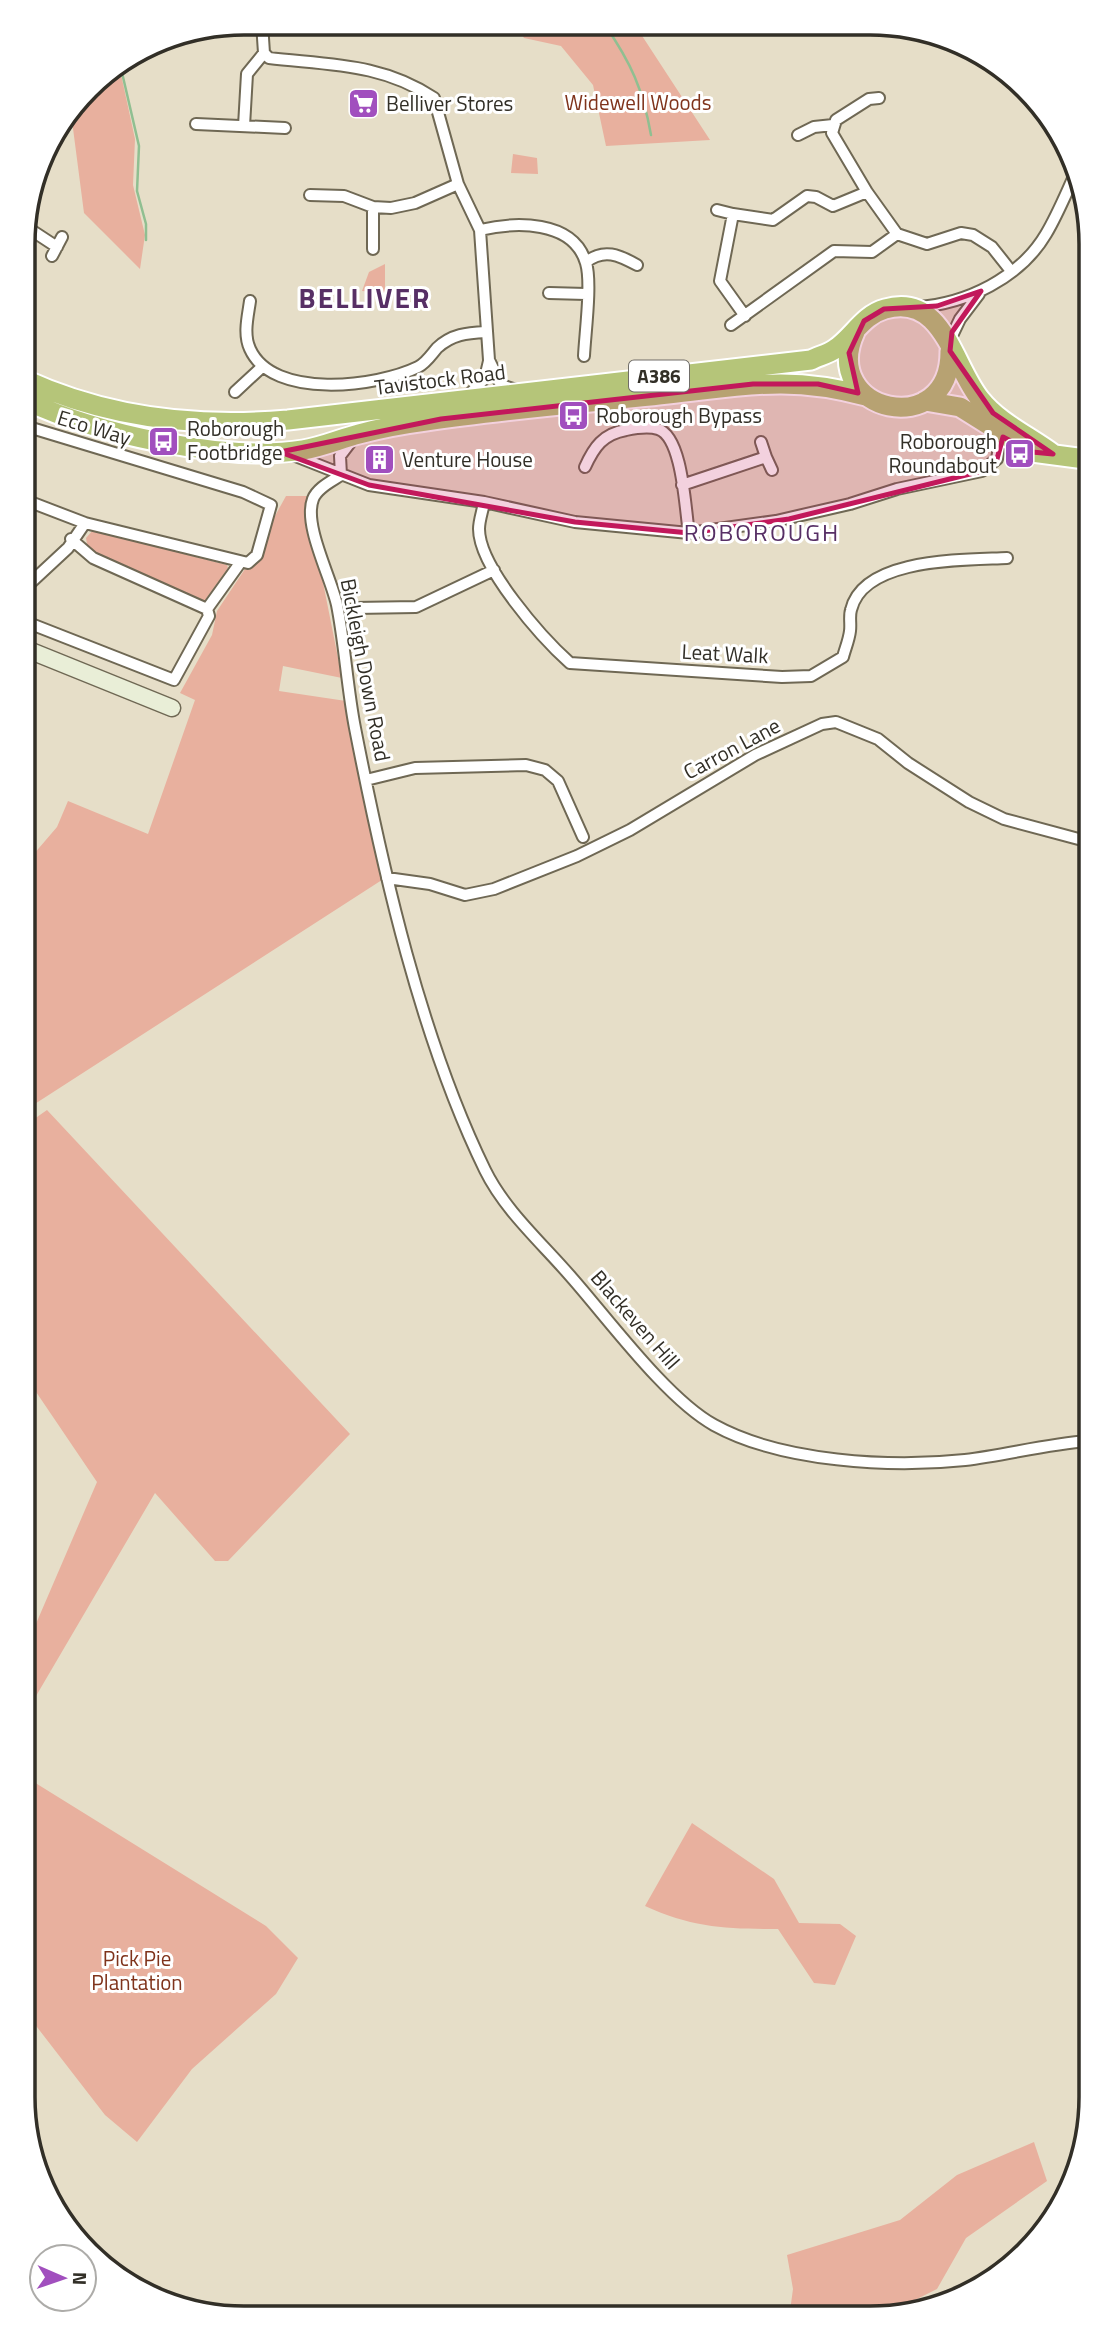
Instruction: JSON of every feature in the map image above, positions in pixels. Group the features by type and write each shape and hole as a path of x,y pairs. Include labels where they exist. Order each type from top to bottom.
{"highway":[{"name":"Tavistock Road","path":"35,383 108,409 152,418 226,424 442,403 811,360 835,349 873,314 884,309 907,307 935,320 964,376 993,413 1053,454"},
{"path":"856,331 849,352 849,367 866,396"},
{"path":"925,401 946,379 950,348"},
{"name":"Tavistock Road","path":"35,404 78,420 212,451 280,452 304,450 357,435 442,419 752,384 818,384 866,396 891,408 903,408 925,401 960,407 1031,452 1079,458"}],"street":[{"path":"262,35 264,53 269,58 355,66 414,84 434,98 458,184 480,230 484,249 489,360 500,385 514,390 542,390"},
{"path":"244,126 247,74 264,53"},
{"path":"798,135 814,127 833,125 869,99 879,98"},
{"path":"195,124 285,128"},
{"path":"833,125 836,144 897,234 927,244 961,233 973,235 992,247 1011,271"},
{"path":"310,195 344,195 373,207 391,208 415,203 458,184"},
{"path":"907,307 937,306 981,291 1026,260 1045,235 1070,184"},
{"path":"717,210 773,220 807,196 816,197 833,206 867,192"},
{"path":"373,207 373,250"},
{"path":"733,214 720,281 745,316"},
{"path":"480,230 519,223 541,226 559,233 573,244 586,262 584,356"},
{"path":"35,233 57,247"},
{"path":"731,325 834,251 873,252 897,234"},
{"path":"586,262 606,254 615,254 637,264"},
{"path":"950,348 952,332 981,291"},
{"path":"549,293 586,294"},
{"path":"250,301 246,334 250,348 263,366 290,380 314,386 357,382 420,366 451,337 486,332"},
{"path":"442,403 477,391 485,378 489,360"},
{"path":"235,392 263,366"},
{"path":"584,467 594,447 606,436 643,427 660,429 671,438 689,533"},
{"name":"Eco Way","path":"35,429 261,498 271,505 257,555 244,563"},
{"path":"341,475 340,456 357,435"},
{"name":"Tavistock Road","path":"280,452 299,456 369,485 484,502 575,522 689,533 789,519 897,489 982,471 997,459 1001,435"},
{"path":"761,442 772,470"},
{"path":"682,485 766,457"},
{"name":"Bickleigh Down Road","path":"341,475 324,485 313,498 312,524 337,604 349,690 388,882"},
{"name":"Leat Walk","path":"484,502 479,530 494,570 529,620 570,663 782,677 811,676 843,657 850,631 851,608 867,585 887,573 922,564 1007,558"},
{"path":"35,504 85,523 244,563 207,609"},
{"path":"35,579 68,548 71,539 85,523"},
{"path":"35,626 174,680 209,615 207,609 93,558 71,539"},
{"path":"355,608 416,607 494,570"},
{"path":"35,653 172,708"},
{"name":"Carron Lane","path":"388,882 430,884 465,895 494,889 587,851 629,830 755,755 822,724 836,722 878,739 908,763 969,802 1004,819 1079,839"},
{"path":"366,780 387,772 440,766 462,769 526,765 545,770 558,781 569,799 583,836"},
{"name":"Blackeven Hill","path":"388,882 442,1061 486,1172 518,1217 678,1398 713,1425 765,1445 834,1458 896,1462 961,1460 1079,1442"}],"highlighted area":[{"path":"981,291 952,332 950,351 993,413 1053,454 1032,452 1003,437 997,459 982,471 789,519 689,533 575,522 369,485 280,452 441,419 753,384 818,384 858,393 849,353 864,321 884,309 937,306"}],"green space":[{"name":"Widewell Woods","path":"522,35 642,35 710,140 606,146 593,85 561,46 524,38"},
{"path":"121,75 135,139 133,185 145,235 140,269 84,213 73,125 87,106"},
{"path":"513,154 537,158 538,174 511,173"},
{"path":"385,264 385,293 362,291 369,272"},
{"path":"286,496 311,496 309,512 342,678 283,666 279,691 346,701 385,878 35,1104 35,853 57,827 68,801 148,834 195,700 180,693 212,635 217,611 249,563"},
{"path":"93,530 227,565 228,568 203,603 88,550 86,538"},
{"path":"47,1110 350,1434 228,1561 215,1561 155,1493 35,1698 35,1626 97,1482 35,1390 35,1118"},
{"name":"Pick Pie Plantation","path":"35,1783 266,1926 298,1958 276,1994 192,2069 137,2142 105,2115 35,2024"},
{"path":"692,1823 774,1879 799,1923 840,1924 856,1936 835,1985 814,1983 778,1929 710,1926 679,1919 645,1906"},
{"path":"1034,2142 1047,2181 966,2238 937,2289 911,2302 884,2306 791,2306 793,2289 787,2255 900,2220 957,2175"}],"waterway":[{"path":"611,35 635,77 651,135"},
{"path":"122,74 139,146 137,191 146,224 146,240"}],"place":[{"name":"Belliver Stores","path":"363,104"},
{"name":"Roborough Bypass","path":"573,416"},
{"name":"Roborough Footbridge","path":"164,441"},
{"name":"Roborough Roundabout","path":"1020,454"},
{"name":"Venture House","path":"379,460"}],"district":[{"name":"BELLIVER","path":"365,298"},
{"name":"ROBOROUGH","path":"762,533"}]}
